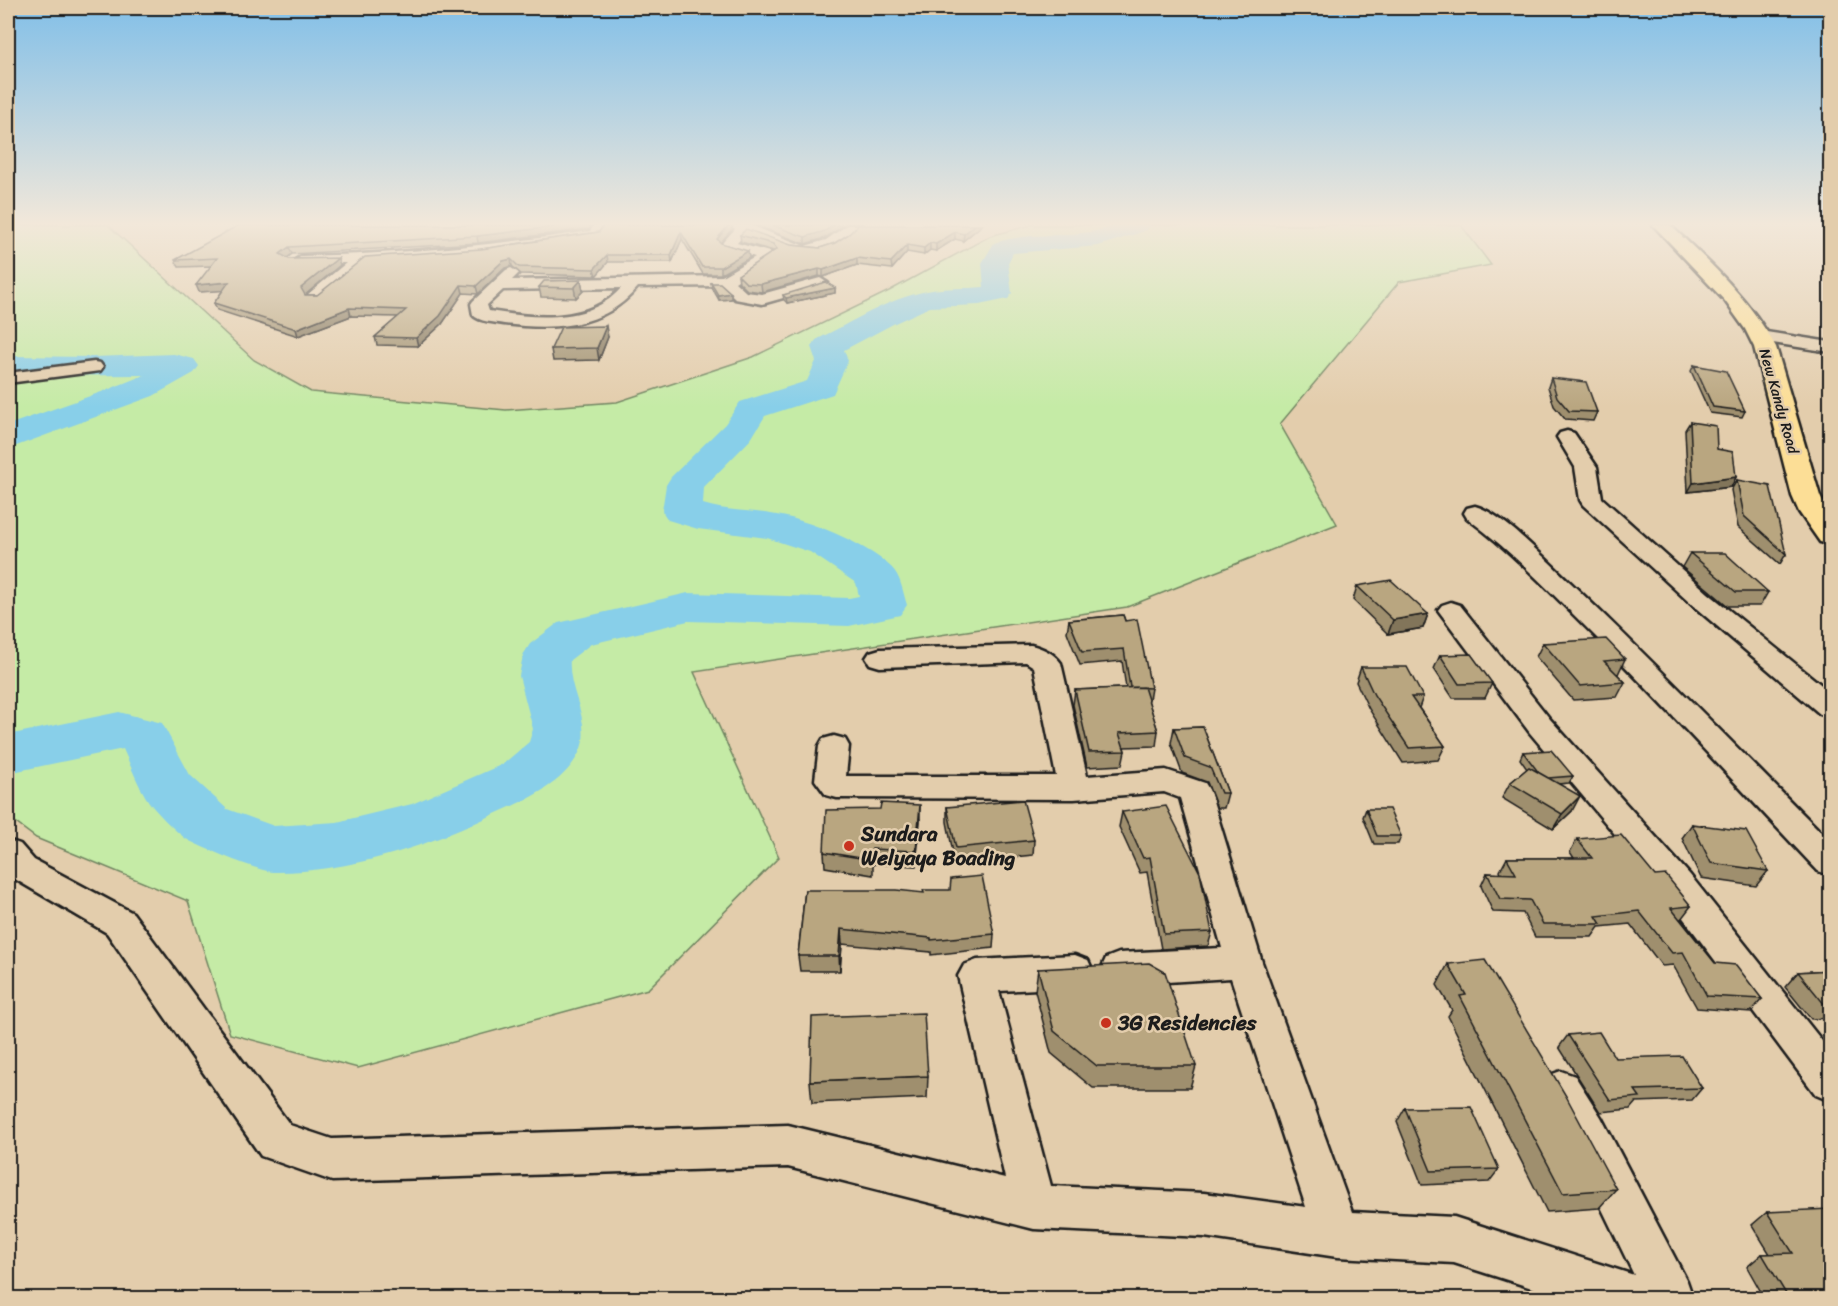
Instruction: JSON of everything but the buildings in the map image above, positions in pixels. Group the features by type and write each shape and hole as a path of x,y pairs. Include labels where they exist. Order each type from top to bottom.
{"main road":[{"name":"New Kandy Road","path":"1720,286 1738,304 1760,336 1806,496 1813,512 1830,536"}],"street":[{"path":"314,297 326,286"},
{"path":"499,286 489,292 479,304 481,315 513,321 562,322 589,315 614,304 628,293 632,286"},
{"path":"730,286 741,296 762,299 807,286"},
{"path":"1760,336 1830,347"},
{"path":"8,378 94,367"},
{"path":"1568,437 1586,467 1591,500 1699,598 1830,707"},
{"path":"1475,513 1500,530 1528,555 1619,644 1830,862"},
{"path":"1451,610 1540,726 1678,885 1830,1082"},
{"path":"880,658 1031,653 1047,663 1074,788"},
{"path":"834,746 830,780 837,787 885,790 996,787 1074,788 1166,781 1194,791 1244,962 1337,1233"},
{"path":"8,853 22,869 120,923 276,1141 332,1160 788,1146 1034,1207 1204,1215 1337,1233 1454,1240 1633,1299"},
{"path":"1034,1207 976,976 1244,962"},
{"path":"1543,1061 1586,1131 1670,1299"}],"green space":[{"path":"8,286 174,286 254,360 311,392 506,410 617,402 753,357 898,286 1396,286 1280,424 1337,524 1127,607 694,672 779,857 648,989 358,1068 230,1034 188,901 36,838 8,817"}],"waterway":[{"path":"8,754 119,730 143,736 169,788 207,824 271,849 337,844 425,822 522,778 553,751 559,729 544,676 547,655 575,633 688,607 849,612 884,605 876,577 825,543 772,526 712,520 682,511 685,485 738,431 752,409 821,387 832,361 827,347 920,301 989,295 998,293 997,286"},
{"path":"8,366 94,367 174,364 183,366 141,389 29,428 8,438"}],"place":[{"name":"Sundara Welyaya Boading","path":"849,846"},
{"name":"3G Residencies","path":"1106,1023"}]}
